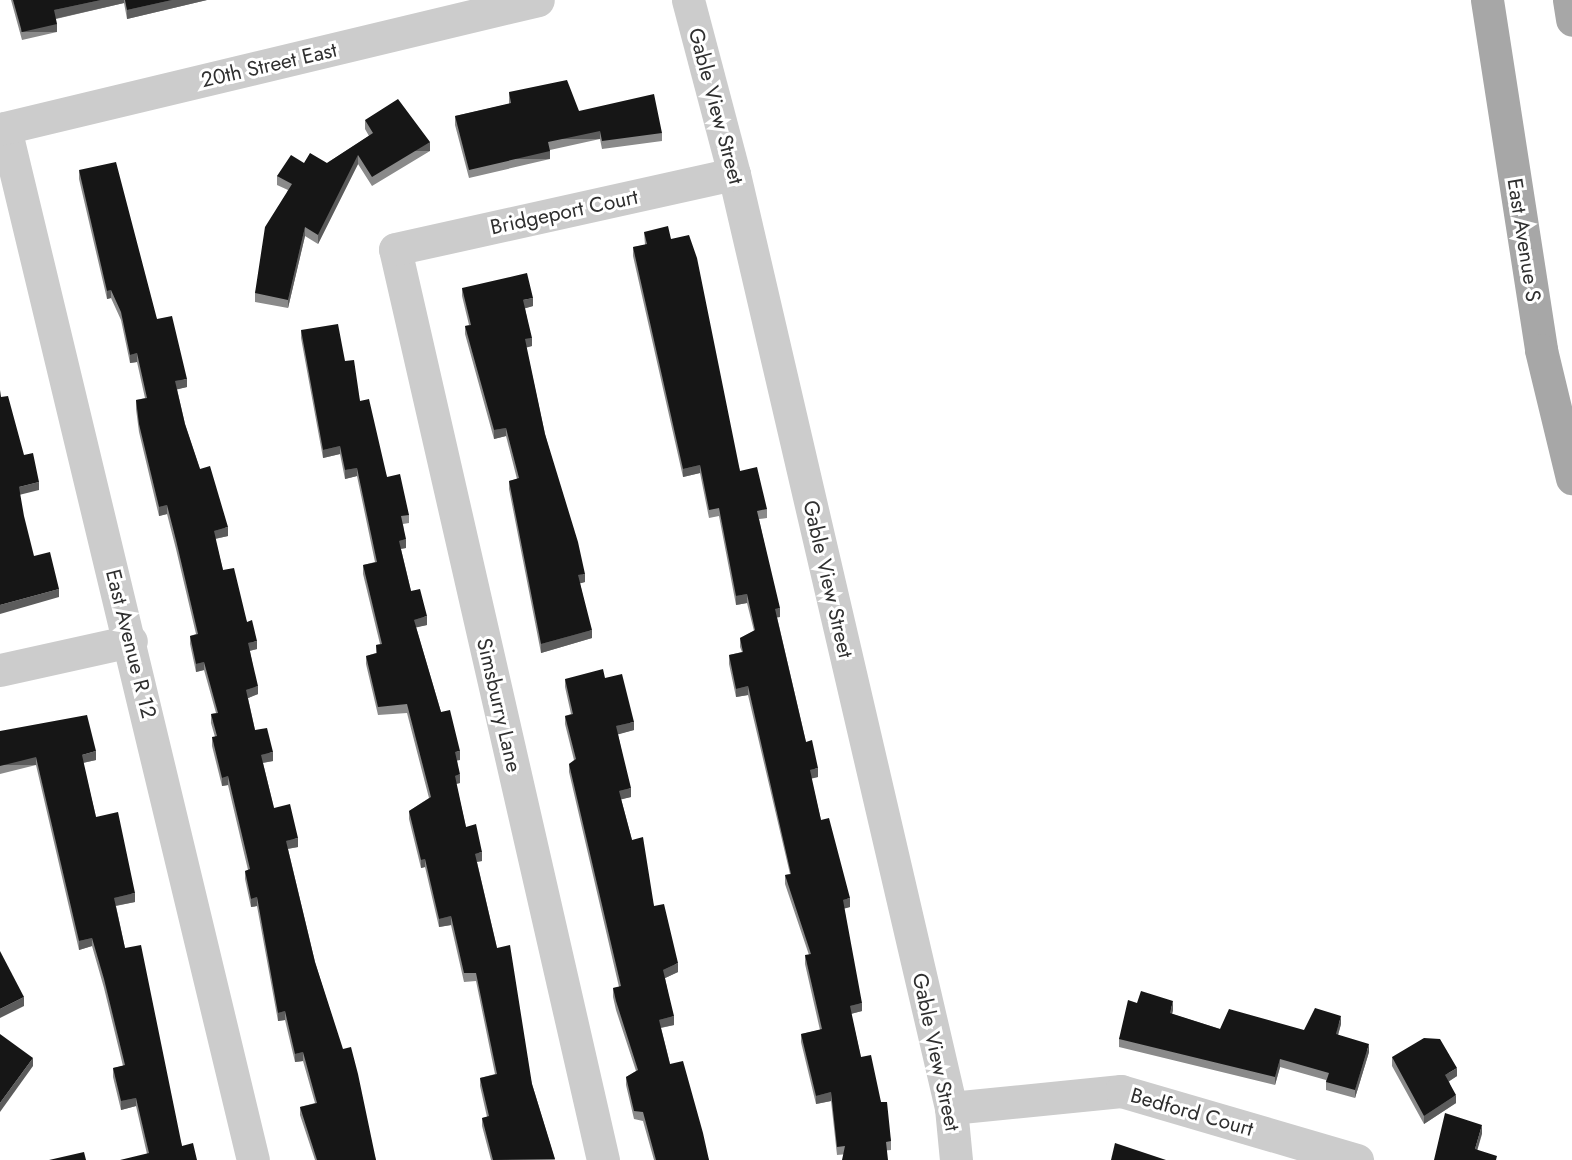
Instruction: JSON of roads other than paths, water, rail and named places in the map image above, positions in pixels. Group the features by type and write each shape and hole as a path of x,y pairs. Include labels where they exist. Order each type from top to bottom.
{"main road":[{"name":"East Avenue S","path":"1487,0 1541,350 1572,478"},
{"path":"1569,0 1572,20"}],"street":[{"name":"20th Street East","path":"3,128 538,0"},
{"name":"Gable View Street","path":"688,0 734,174 951,1108 956,1160"},
{"name":"East Avenue R 12","path":"3,128 130,641 254,1160"},
{"name":"Bridgeport Court","path":"395,249 734,174"},
{"name":"Simsburry Lane","path":"395,249 603,1160"},
{"path":"0,670 130,641"},
{"name":"Bedford Court","path":"951,1108 1121,1091 1357,1160"}]}
